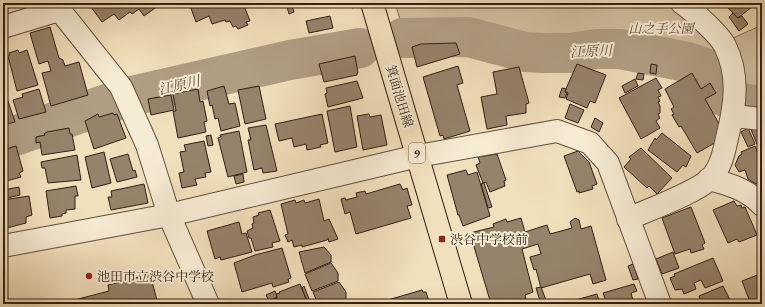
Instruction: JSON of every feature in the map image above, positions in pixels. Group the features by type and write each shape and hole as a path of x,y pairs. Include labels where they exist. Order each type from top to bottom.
{"main road":[{"name":"箕面池田線","path":"372,3 461,304"}],"street":[{"path":"628,219 676,197 709,179 717,169 723,155 734,105 734,74 725,45 682,3"},
{"path":"3,27 57,7 121,87 148,144 169,214 208,304"},
{"path":"734,105 762,119"},
{"path":"3,246 169,214 418,156 557,131 590,143 608,163 660,304"},
{"path":"709,179 728,184 750,194 762,205"}],"green space":[{"name":"山之手公園","path":"395,3 671,3 709,38 718,54 726,87 715,69 700,62 619,43 575,50 542,51 463,33 405,36"},
{"path":"762,25 762,103 729,102 731,39"}],"building":[{"path":"4,3 22,3 6,9"},
{"path":"88,3 155,3 158,6 144,16 139,9 132,14 130,12 119,20 114,14 102,22"},
{"path":"189,3 243,3 250,21 246,22 248,25 238,29 236,26 233,27 230,21 226,22 225,20 212,24 209,16 196,22"},
{"path":"286,3 291,3 294,12 289,14"},
{"path":"329,3 341,3 341,4 331,7"},
{"path":"351,3 358,3 359,6 352,8"},
{"path":"723,3 757,3 738,18"},
{"path":"733,13 738,18 742,16 748,24 739,31 729,17"},
{"path":"330,16 333,28 309,33 306,21"},
{"path":"50,27 59,58 63,60 65,66 79,62 88,95 51,106 42,73 51,71 48,61 39,64 30,33"},
{"path":"456,43 460,54 417,67 412,47 421,44"},
{"path":"18,50 19,53 27,50 38,85 17,91 8,56 10,55 9,53"},
{"path":"355,56 358,73 357,75 324,82 319,64"},
{"path":"577,64 606,75 595,103 590,101 587,108 566,99 568,93 565,91"},
{"path":"651,64 657,65 656,74 650,73"},
{"path":"458,66 463,83 457,85 470,131 444,139 443,135 440,136 423,77"},
{"path":"519,67 529,103 526,104 526,113 506,116 507,125 487,129 481,97 497,94 493,72"},
{"path":"638,73 644,74 643,80 636,79"},
{"path":"692,73 701,89 710,83 716,93 705,99 722,129 718,141 697,153 681,126 679,127 672,115 674,114 671,109 674,107 665,89"},
{"path":"656,78 662,88 658,90 661,96 658,97 660,101 658,102 660,106 660,113 658,114 660,118 656,121 660,128 641,139 619,98"},
{"path":"635,79 638,86 625,93 622,86"},
{"path":"357,81 363,98 328,107 325,94 327,93 326,88"},
{"path":"224,86 229,104 235,103 240,126 221,131 218,118 215,119 212,105 210,106 207,91"},
{"path":"259,86 266,119 245,124 238,90"},
{"path":"562,88 566,89 565,92 567,93 565,98 559,97"},
{"path":"39,89 46,112 19,119 13,100 23,97 22,94"},
{"path":"198,89 200,102 203,101 207,121 204,122 206,132 178,138 173,111 176,111 173,94"},
{"path":"171,95 174,110 151,115 148,99"},
{"path":"7,98 15,122 6,124 7,127 3,129 3,99"},
{"path":"570,104 584,110 578,123 565,118"},
{"path":"350,106 357,147 335,152 327,111"},
{"path":"113,113 114,115 117,114 126,138 94,149 85,121 98,114 99,117"},
{"path":"322,114 328,143 320,145 321,147 307,150 306,144 294,147 292,138 279,141 275,124"},
{"path":"369,114 370,117 381,115 387,145 363,150 357,116"},
{"path":"595,118 603,123 599,132 591,127"},
{"path":"756,124 762,137 761,154 750,127"},
{"path":"266,125 277,171 263,173 262,168 254,170 248,140 251,140 248,128"},
{"path":"69,128 70,134 72,134 75,150 42,155 40,142 36,143 36,137 45,135 44,134 47,132"},
{"path":"748,128 755,144 748,147 741,132"},
{"path":"239,131 247,172 228,177 218,138 221,137 220,135"},
{"path":"662,133 691,156 686,167 683,165 677,172 648,150 655,138 656,140"},
{"path":"211,135 213,145 208,146 206,136"},
{"path":"204,141 211,172 205,173 206,177 195,179 197,185 182,188 179,173 184,172 180,152 186,151 184,145"},
{"path":"16,146 23,171 19,173 21,177 3,182 3,150"},
{"path":"755,146 760,158 762,158 762,181 756,184 748,179 745,170 739,172 735,165 739,156 742,154 741,152"},
{"path":"641,148 672,178 657,194 649,186 647,188 624,167 631,159 629,157"},
{"path":"578,151 589,162 597,184 592,186 593,189 579,193 579,191 577,192 564,156"},
{"path":"104,152 111,183 92,188 85,157"},
{"path":"128,154 133,171 135,170 137,177 117,182 110,159"},
{"path":"497,154 506,180 504,181 505,186 490,192 486,182 483,183 476,165 480,163 478,157"},
{"path":"77,155 81,180 48,183 45,168 42,168 41,162"},
{"path":"466,170 468,175 477,172 490,216 463,226 458,215 447,175"},
{"path":"243,174 244,182 236,184 234,176"},
{"path":"484,183 492,207 488,208 481,184"},
{"path":"144,184 148,203 111,210 108,197 112,197 111,191"},
{"path":"400,184 403,190 407,188 412,205 407,206 411,218 356,234 350,212 345,214 341,199 345,198 346,200 357,197 356,193 365,191 366,194"},
{"path":"76,186 78,196 75,196 75,209 66,210 66,213 62,214 62,216 50,218 46,191"},
{"path":"19,187 20,195 3,199 3,190"},
{"path":"29,196 32,215 26,217 26,223 3,229 3,200"},
{"path":"319,199 324,221 329,219 338,239 329,242 328,238 327,240 302,247 302,245 294,247 292,240 288,242 285,235 288,234 281,204 295,200 296,203 304,200 305,203"},
{"path":"734,201 737,206 741,205 742,208 745,207 757,235 739,242 737,239 728,243 713,210"},
{"path":"691,207 705,243 702,245 704,249 691,253 690,249 675,254 662,218"},
{"path":"270,210 280,241 272,243 273,247 255,251 247,231 253,228 253,217 259,215 258,213"},
{"path":"521,218 525,232 547,225 550,234 572,228 570,222 575,218 579,220 581,229 591,226 606,280 593,284 590,274 541,288 536,269 534,270 530,257 541,254 538,244 522,249 533,292 525,295 526,299 509,304 491,304 470,233 494,227 493,224 506,219 507,222"},
{"path":"239,222 242,234 246,233 252,252 221,260 220,257 215,259 207,231"},
{"path":"324,247 331,255 331,262 305,273 299,252"},
{"path":"282,248 291,278 288,279 289,282 273,287 272,283 242,292 234,263 255,255"},
{"path":"673,252 679,268 662,274 656,259"},
{"path":"713,258 723,281 705,288 701,280 694,283 696,289 684,294 682,289 675,290 670,278 675,276 674,274"},
{"path":"331,263 338,273 338,281 312,291 305,274"},
{"path":"633,264 638,279 633,280 628,266"},
{"path":"762,271 762,298 750,302 742,281 760,274 759,272"},
{"path":"150,274 158,304 59,304 109,291 108,285"},
{"path":"339,282 346,292 346,299 334,304 318,304 313,292"},
{"path":"300,284 308,304 275,304 274,299 277,298 276,294"},
{"path":"634,284 637,291 631,293 634,304 607,304 603,293"},
{"path":"304,286 311,304 308,304 302,288"},
{"path":"723,286 732,304 702,304 699,296"},
{"path":"541,287 547,303 541,304 536,288"},
{"path":"422,290 423,292 426,292 429,302 426,304 382,304 381,302"},
{"path":"275,291 277,297 269,301 266,295"},
{"path":"597,294 600,304 573,304 572,301"},
{"path":"346,300 349,304 337,304"}],"waterway":[{"name":"江原川","path":"402,38 468,37 525,52 544,53 569,53 597,49 620,49 687,62 708,69 715,76 725,97 741,103 762,106"},
{"name":"江原川","path":"3,140 127,97 290,60 360,48"}],"place":[{"name":"渋谷中学校前","path":"442,239"},
{"name":"池田市立渋谷中学校","path":"89,276"}]}
